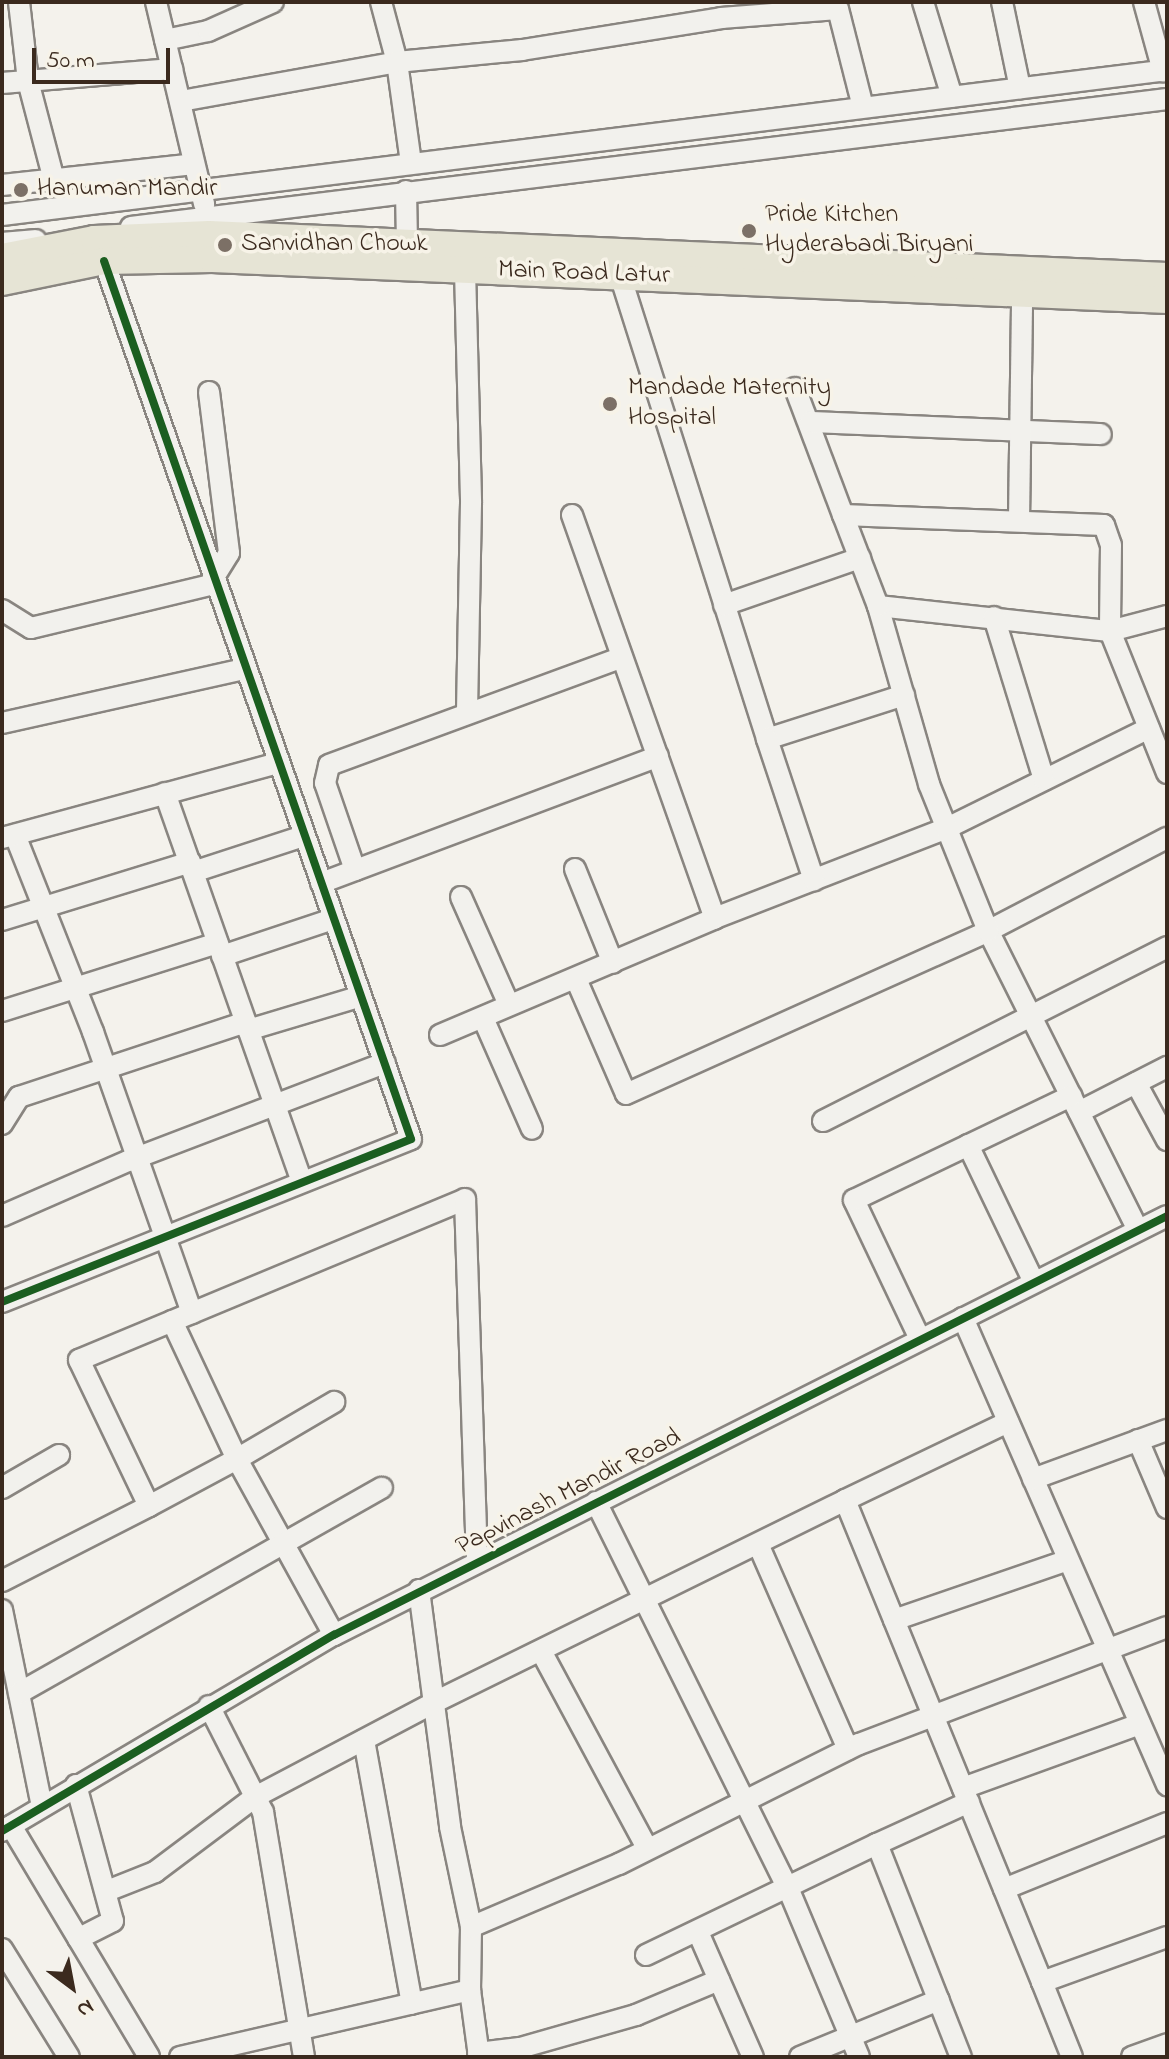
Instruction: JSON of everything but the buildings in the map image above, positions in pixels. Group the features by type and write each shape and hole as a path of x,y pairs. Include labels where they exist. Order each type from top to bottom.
{"main road":[{"name":"Main Road Latur","path":"209,237 465,270 1167,300"},
{"name":"Main Road Latur","path":"2,257 97,244 209,237 1167,276"},
{"name":"Main Road Latur","path":"2,282 97,244"}],"street":[{"path":"19,2 28,81 54,180"},
{"path":"156,2 181,101 209,237"},
{"path":"381,2 397,62 411,163"},
{"path":"923,2 952,97"},
{"path":"1002,2 1020,88"},
{"path":"2,215 1165,71 1144,2"},
{"path":"165,40 208,31 269,3"},
{"path":"181,101 397,62 522,50 721,18 837,6 863,107"},
{"path":"2,83 172,69"},
{"path":"2,243 97,244 209,237 406,191 1167,99"},
{"path":"2,185 194,164"},
{"path":"406,191 407,243"},
{"path":"2,1302 411,1139 213,582 85,205"},
{"path":"465,270 471,503 467,711"},
{"path":"620,275 814,880"},
{"path":"1019,520 1022,296"},
{"path":"795,388 878,606 947,828 988,931 1138,1230"},
{"path":"2,610 31,628 213,582 229,553 209,392"},
{"path":"810,422 1101,434"},
{"path":"572,515 715,918"},
{"path":"843,515 1104,525 1111,545 1110,631 1167,773"},
{"path":"724,605 860,558"},
{"path":"878,606 1110,631 1167,616"},
{"path":"994,617 1044,780"},
{"path":"355,870 325,783 329,765 467,711 622,657"},
{"path":"2,723 244,669"},
{"path":"767,739 904,695"},
{"path":"440,1035 715,918 947,828 1149,728"},
{"path":"321,883 658,756"},
{"path":"192,1313 75,986 9,836 278,763"},
{"path":"165,793 302,1182"},
{"path":"2,920 304,836"},
{"path":"576,979 626,1094 988,931 1167,838"},
{"path":"575,869 613,963"},
{"path":"461,897 509,1005"},
{"path":"2,1011 75,986 333,919"},
{"path":"823,1121 1167,947"},
{"path":"2,1124 19,1097 247,1026 361,996"},
{"path":"483,1018 532,1129"},
{"path":"2,1216 136,1158 385,1063"},
{"path":"920,1339 854,1200 968,1145 1136,1083 1167,1067"},
{"path":"1136,1083 1167,1140"},
{"path":"968,1145 1034,1282"},
{"path":"149,1506 79,1360 465,1199 477,1562"},
{"name":"Papvinash Mandir Road","path":"6,1829 209,1706 419,1590 1167,1216"},
{"path":"963,1318 1167,1785"},
{"path":"172,1321 237,1459 334,1635"},
{"path":"2,1581 237,1459 334,1402"},
{"path":"107,1891 155,1872 255,1797 433,1703 1008,1422"},
{"path":"1033,1479 1167,1430"},
{"path":"1138,1440 1167,1508"},
{"path":"2,1488 59,1455"},
{"path":"19,1693 382,1488"},
{"path":"845,1500 1072,2057"},
{"path":"596,1502 788,1888 859,2057"},
{"path":"758,1544 848,1749"},
{"path":"894,1620 1068,1560"},
{"path":"419,1590 450,1827 471,1927 470,1990 478,2055 520,2048 636,2015 719,1980"},
{"path":"2,1610 8,1667 19,1693 42,1806"},
{"path":"471,1927 647,1848 848,1749 1109,1653 1167,1627"},
{"path":"541,1651 647,1848"},
{"path":"209,1706 263,1812 304,2057"},
{"path":"646,1955 877,1844 966,1795 1140,1724"},
{"path":"364,1740 412,2004"},
{"path":"76,1785 113,1921 103,1930 78,1939"},
{"path":"1004,1889 1167,1823"},
{"path":"6,1829 78,1939 149,2057"},
{"path":"877,1844 961,2057"},
{"path":"698,1932 753,2057"},
{"path":"1042,1982 1167,1937"},
{"path":"2,1949 69,2057"},
{"path":"180,2057 470,1990"},
{"path":"800,2057 939,2000"},
{"path":"1132,2057 1167,2044"}],"cycle path":[{"path":"2,1302 411,1139 104,261"},
{"path":"2,1831 334,1635 1167,1216"}],"place":[{"name":"Hanuman Mandir","path":"21,190"},
{"name":"Pride Kitchen Hyderabadi Biryani","path":"749,231"},
{"name":"Sanvidhan Chowk","path":"225,245"},
{"name":"Mandade Maternity Hospital","path":"610,404"}]}
